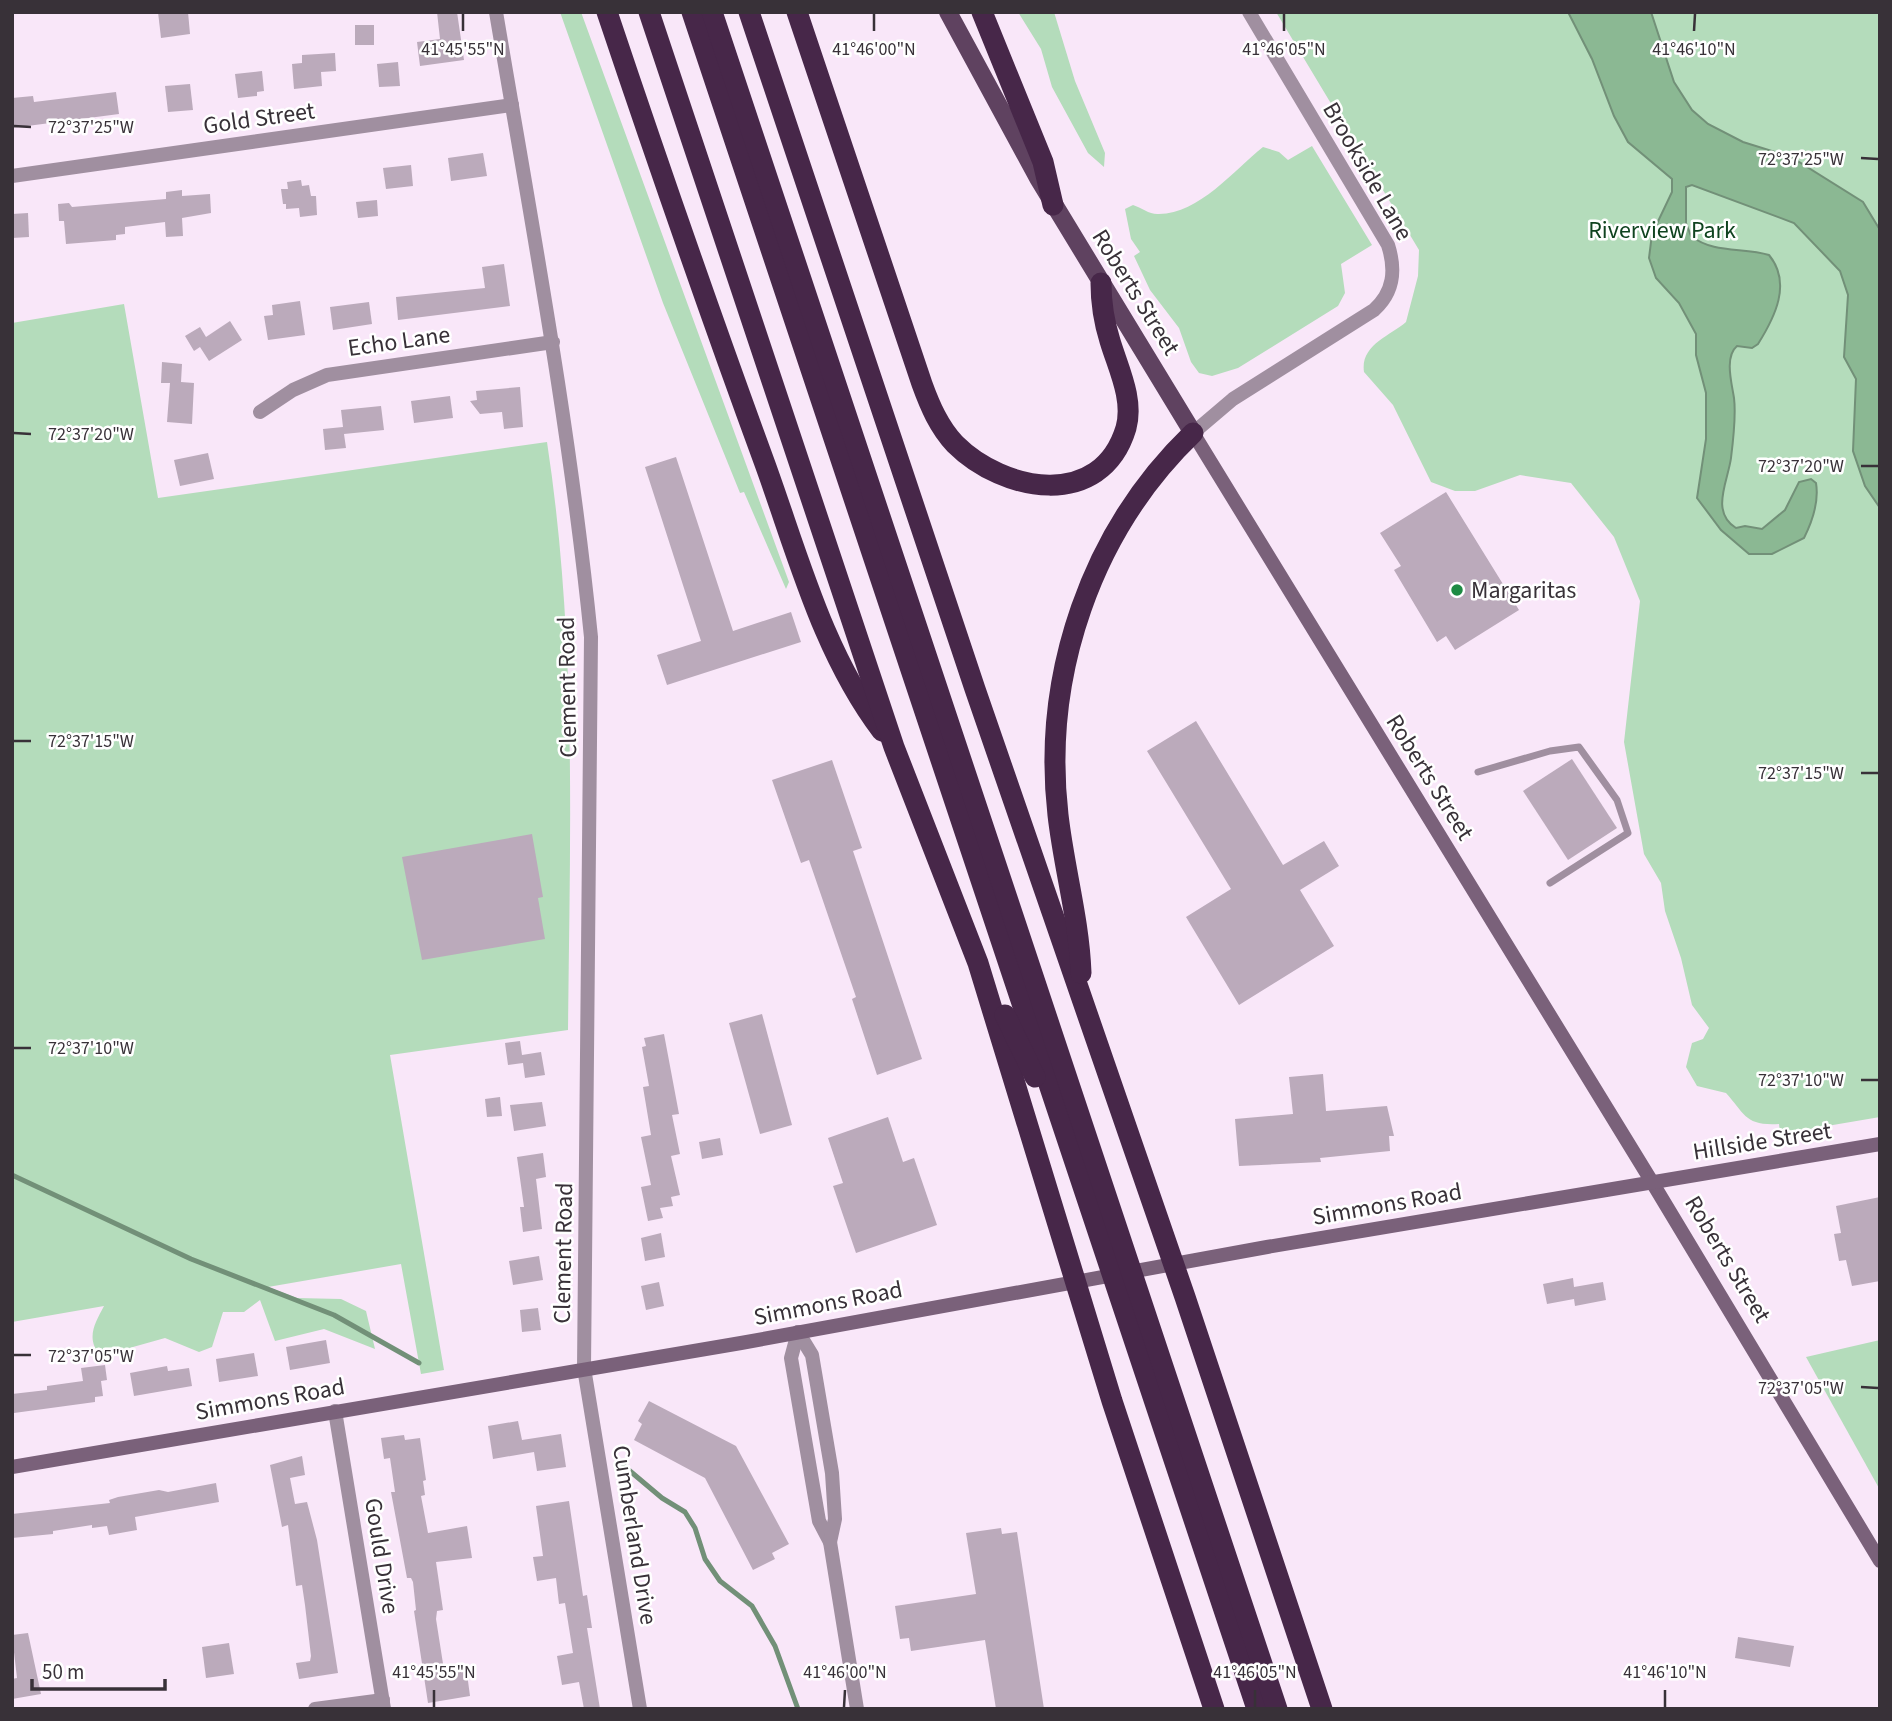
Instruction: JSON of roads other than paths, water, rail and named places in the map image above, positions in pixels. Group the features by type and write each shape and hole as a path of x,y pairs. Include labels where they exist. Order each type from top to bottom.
{"highway":[{"path":"607,12 682,234 820,620 852,685 894,747"},
{"path":"649,12 894,747 978,963 1112,1401 1214,1709"},
{"path":"692,12 1257,1709"},
{"path":"712,12 1277,1709"},
{"path":"749,12 970,676 1322,1709"},
{"path":"797,12 926,397 944,431 967,455 1006,478 1025,484 1050,486 1070,483 1090,473 1117,448 1126,426 1128,405 1106,324 1101,283"},
{"path":"982,12 1043,162 1054,205"},
{"path":"1082,999 1078,934 1061,837 1056,782 1055,733 1061,682 1078,618 1114,537 1146,486 1193,433"},
{"path":"978,963 1036,1080 1062,1122"}],"main road":[{"name":"Roberts Street","path":"948,12 1054,205 1653,1182 1880,1562"},
{"name":"Hillside Street","path":"1653,1182 1880,1144"},
{"name":"Simmons Road","path":"12,1467 1653,1182"}],"street":[{"name":"Clement Road","path":"496,12 553,342 580,528 592,637 584,1368"},
{"name":"Brookside Lane","path":"1193,433 1233,399 1374,310 1384,300 1393,274 1388,245 1249,12"},
{"name":"Gold Street","path":"12,176 512,105"},
{"name":"Echo Lane","path":"260,412 293,390 327,375 553,342"},
{"path":"798,1332 791,1359 819,1521 830,1542 857,1709"},
{"path":"798,1332 812,1355 834,1503 835,1519 830,1542"},
{"name":"Cumberland Drive","path":"584,1368 640,1709"},
{"name":"Gould Drive","path":"335,1411 384,1704"},
{"path":"816,1503 834,1503"},
{"path":"315,1709 384,1704"}],"lane":[{"path":"1478,772 1550,751 1578,747 1617,800 1628,833 1550,884"}],"waterway":[{"path":"12,1175 191,1259 334,1315 419,1363"},
{"path":"624,1466 662,1498 685,1512 695,1528 705,1559 720,1581 752,1606 775,1646 798,1709"}],"place":[{"name":"Margaritas","path":"1457,590"}],"park label":[{"name":"Riverview Park","path":"1662,230"}]}
